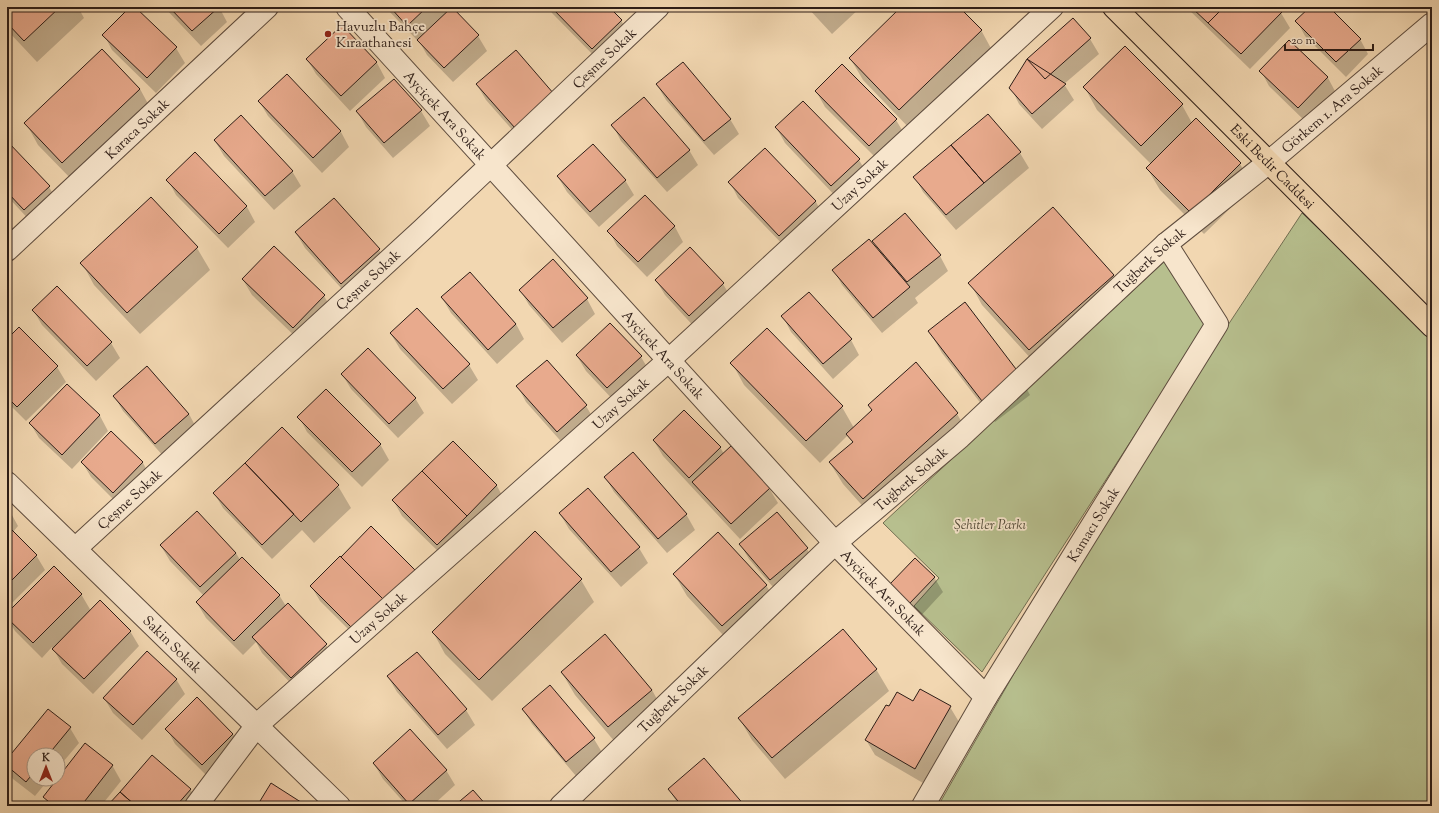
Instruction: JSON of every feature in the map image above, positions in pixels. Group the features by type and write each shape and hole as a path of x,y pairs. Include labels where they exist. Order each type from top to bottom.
{"main road":[{"name":"Eski Bedir Caddesi","path":"1114,7 1432,326"}],"street":[{"name":"Karaca Sokak","path":"7,250 267,7"},
{"name":"Ayçiçek Ara Sokak","path":"347,7 835,543 986,697"},
{"name":"Çeşme Sokak","path":"75,549 491,165 658,7"},
{"name":"Uzay Sokak","path":"196,806 257,725 668,361 1052,7"},
{"name":"Görkem 1. Ara Sokak","path":"1269,162 1432,24"},
{"name":"Tuğberk Sokak","path":"561,806 835,543 960,437 1166,244 1269,162"},
{"name":"Kamacı Sokak","path":"923,806 986,697 1217,324 1166,244"},
{"name":"Sakin Sokak","path":"7,483 339,806"}],"green space":[{"path":"1302,213 1432,336 1432,806 938,806 1121,487"},
{"name":"Şehitler Parkı","path":"1166,260 1205,326 982,672 914,606 939,578 883,523"}],"building":[{"path":"7,7 60,7 24,41 7,23"},
{"path":"130,7 135,7 177,47 147,78 102,35"},
{"path":"169,7 219,7 192,31"},
{"path":"390,7 427,7 407,26"},
{"path":"452,7 479,35 444,68 417,40"},
{"path":"551,7 609,7 622,20 592,49"},
{"path":"901,7 959,7 982,30 899,110 849,58"},
{"path":"1191,7 1224,7 1208,23"},
{"path":"1224,7 1277,7 1282,12 1241,54 1208,23"},
{"path":"1310,7 1329,7 1361,39 1336,62 1295,21"},
{"path":"1073,18 1091,38 1045,79 1027,59"},
{"path":"342,25 377,62 341,96 306,59"},
{"path":"1289,40 1328,77 1298,108 1259,71"},
{"path":"1125,46 1183,104 1141,146 1083,87"},
{"path":"102,49 140,89 62,163 24,123"},
{"path":"516,50 554,94 515,128 476,84"},
{"path":"1027,59 1066,84 1032,114 1009,88"},
{"path":"683,62 731,119 704,141 656,84"},
{"path":"842,64 897,119 869,146 815,91"},
{"path":"287,74 341,131 313,158 258,101"},
{"path":"394,79 422,110 384,143 356,111"},
{"path":"644,97 690,150 657,178 611,125"},
{"path":"803,101 860,159 831,186 775,127"},
{"path":"988,114 1021,152 984,183 951,145"},
{"path":"241,115 293,171 265,196 214,140"},
{"path":"1196,118 1241,163 1191,213 1146,168"},
{"path":"7,141 50,186 24,210 7,192"},
{"path":"593,144 626,180 590,212 557,176"},
{"path":"951,145 984,183 946,215 913,177"},
{"path":"765,148 816,201 779,236 728,182"},
{"path":"195,152 247,206 219,234 166,180"},
{"path":"645,195 675,226 638,262 607,231"},
{"path":"151,197 198,247 127,313 80,263"},
{"path":"334,198 380,249 341,284 295,232"},
{"path":"1053,207 1114,275 1029,350 968,283"},
{"path":"905,213 941,255 907,282 872,241"},
{"path":"869,239 910,287 873,318 832,270"},
{"path":"274,246 325,295 293,328 242,279"},
{"path":"690,247 724,283 689,316 655,280"},
{"path":"553,259 588,298 553,328 519,290"},
{"path":"470,272 516,324 488,350 441,297"},
{"path":"57,286 112,342 87,366 32,310"},
{"path":"809,292 852,339 823,364 781,316"},
{"path":"965,302 1019,373 982,401 928,331"},
{"path":"417,308 470,364 443,389 390,333"},
{"path":"610,323 642,356 607,388 576,355"},
{"path":"19,327 58,366 17,407 7,397 7,339"},
{"path":"767,328 843,406 806,441 730,363"},
{"path":"368,348 416,398 389,424 341,374"},
{"path":"547,360 587,405 557,432 516,386"},
{"path":"916,362 958,413 863,499 829,462 853,442 846,434 872,410 868,405"},
{"path":"147,366 189,414 155,444 113,396"},
{"path":"67,384 100,415 62,455 29,423"},
{"path":"326,389 381,444 352,472 297,417"},
{"path":"684,410 721,447 689,478 653,440"},
{"path":"282,427 339,485 301,522 245,463"},
{"path":"111,431 143,462 113,493 81,462"},
{"path":"453,441 497,485 467,516 422,471"},
{"path":"731,446 770,488 731,524 692,482"},
{"path":"633,452 687,514 658,539 604,477"},
{"path":"245,463 294,514 262,545 213,493"},
{"path":"422,471 467,516 437,545 392,500"},
{"path":"588,488 640,547 611,572 559,513"},
{"path":"197,511 236,553 200,587 160,545"},
{"path":"777,512 808,548 770,580 739,544"},
{"path":"7,525 37,555 7,585"},
{"path":"371,526 415,570 385,601 341,557"},
{"path":"535,531 582,579 479,680 432,632"},
{"path":"718,532 767,585 722,626 673,574"},
{"path":"340,556 385,601 355,631 310,586"},
{"path":"242,557 280,595 234,641 196,602"},
{"path":"915,558 935,577 909,604 889,585"},
{"path":"54,566 82,594 33,643 7,618 7,613"},
{"path":"100,600 131,631 84,679 52,649"},
{"path":"288,603 327,644 291,678 252,637"},
{"path":"843,629 877,669 772,758 738,718"},
{"path":"605,634 652,690 608,727 561,672"},
{"path":"147,651 177,679 133,725 103,698"},
{"path":"417,652 467,709 438,735 387,676"},
{"path":"550,685 595,738 566,762 522,709"},
{"path":"920,689 951,706 915,769 865,740 886,705 889,706 897,692 913,701"},
{"path":"197,697 233,734 202,765 165,729"},
{"path":"48,709 71,727 55,747 26,747 26,782 7,766 7,759"},
{"path":"410,729 447,770 409,804 373,763"},
{"path":"85,743 113,765 81,806 54,806 43,797 51,787 66,787 66,767"},
{"path":"152,755 191,789 176,806 136,806 120,792"},
{"path":"704,758 745,806 682,806 668,789"},
{"path":"271,783 307,806 257,806"},
{"path":"473,790 487,806 454,806"},
{"path":"120,792 136,806 107,806"}],"place":[{"name":"Havuzlu Bahçe Kıraathanesi","path":"328,34"}]}
